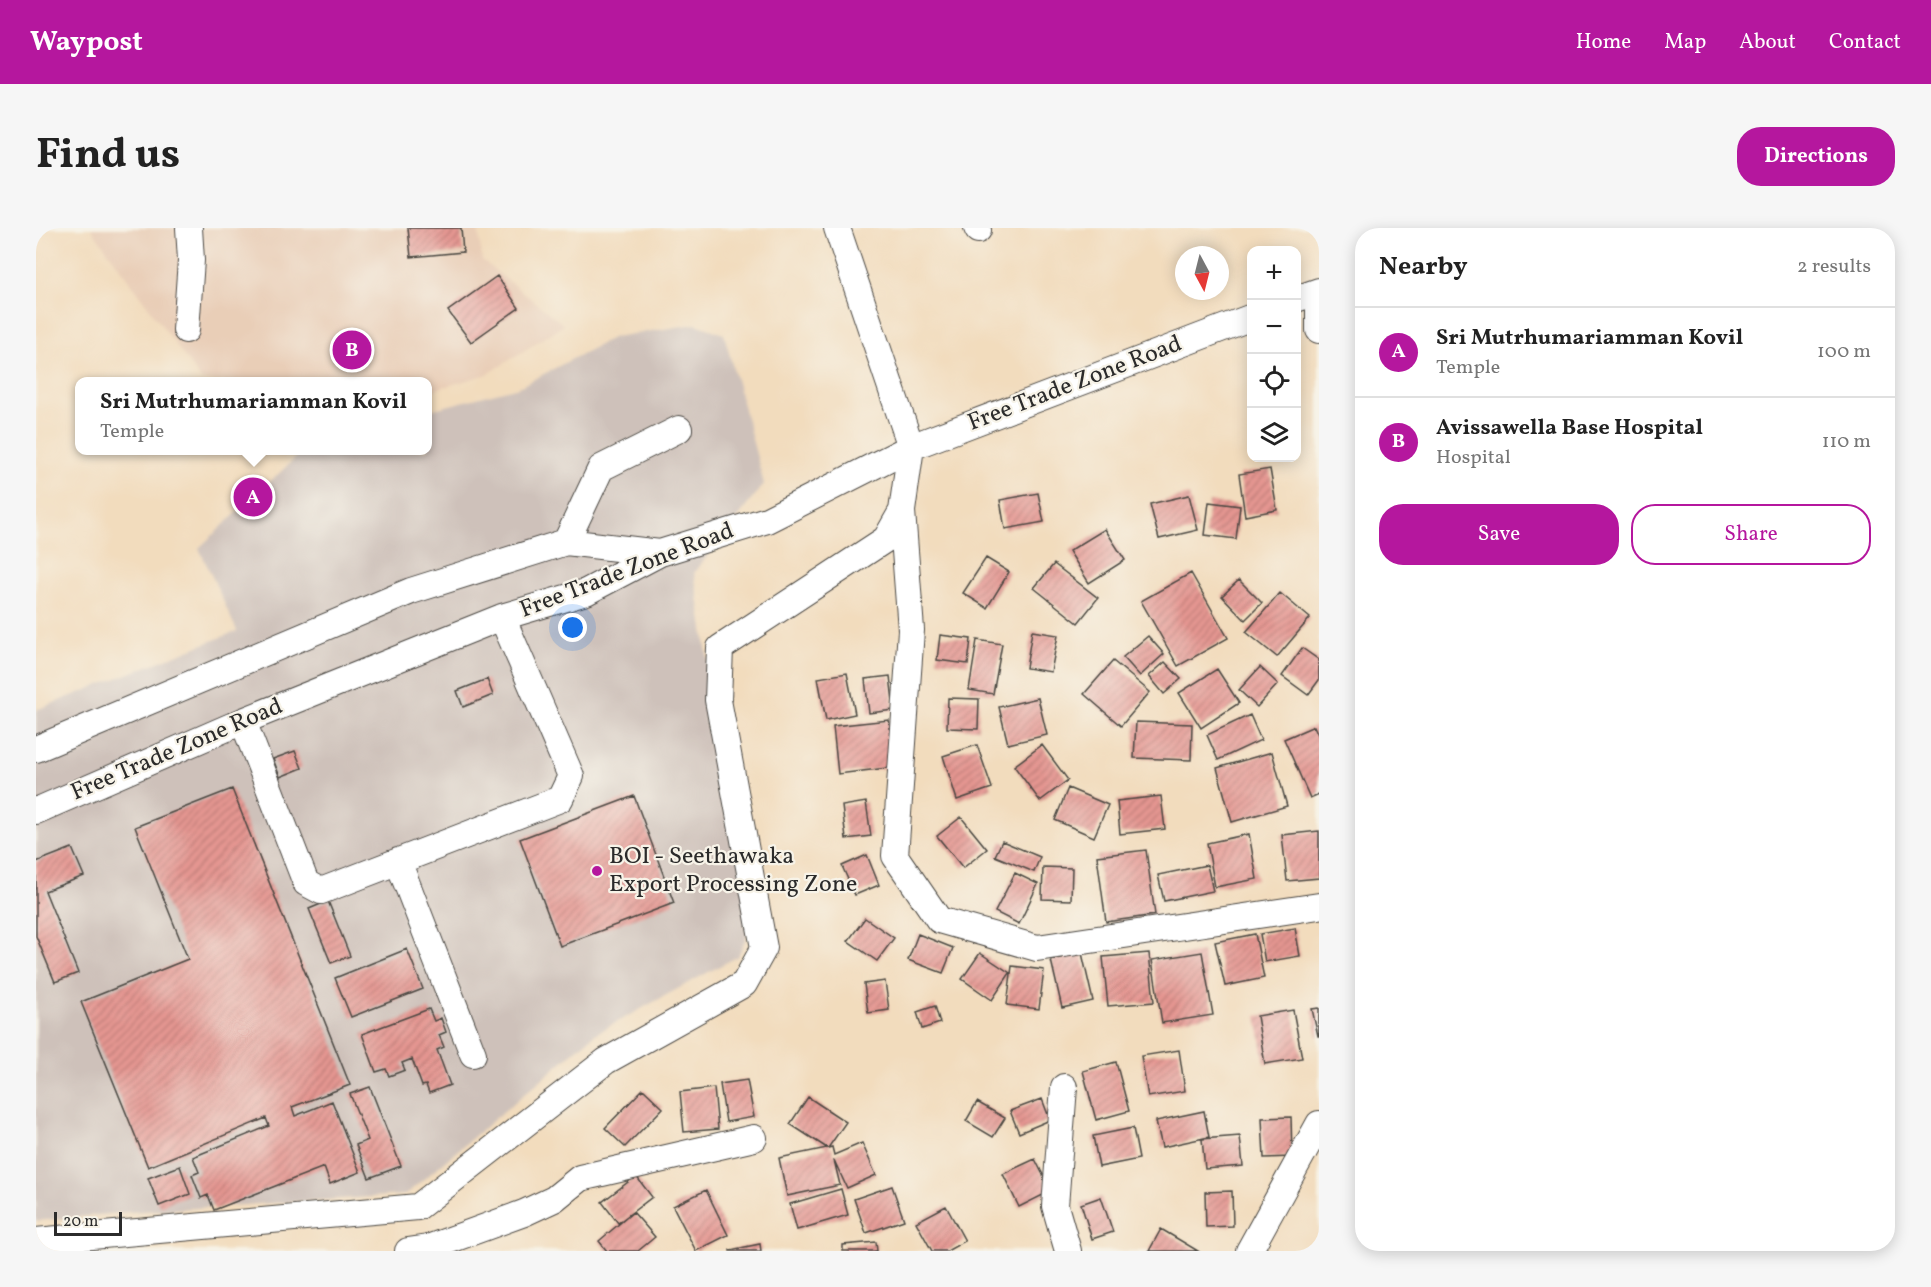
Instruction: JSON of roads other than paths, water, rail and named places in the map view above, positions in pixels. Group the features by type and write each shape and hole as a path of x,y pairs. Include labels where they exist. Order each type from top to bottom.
{"street":[{"path":"186,330 191,260 189,228"},
{"path":"837,228 911,447 902,511 911,630 895,856 939,920 1037,948 1319,906"},
{"path":"1301,297 1319,291"},
{"path":"1319,300 1319,330"},
{"name":"Free Trade Zone Road","path":"36,811 243,720 502,617 586,592 660,553 767,520 911,447 1247,319"},
{"path":"566,542 601,468 679,429"},
{"path":"36,1241 418,1207 606,1061 744,984 764,948 718,700 720,648 886,539 902,511"},
{"path":"36,749 411,591 566,542 660,553"},
{"path":"243,720 306,883 321,891 560,799 571,776 502,617"},
{"path":"398,861 473,1054"},
{"path":"1064,1087 1055,1206 1068,1251"},
{"path":"1249,1251 1319,1124"},
{"path":"418,1207 422,1250 524,1213 554,1199 580,1178 754,1138"}],"place":[{"name":"Avissawella Base Hospital","path":"352,350"},
{"name":"Sri Mutrhumariamman Kovil","path":"253,497"},
{"name":"BOI - Seethawaka Export Processing Zone","path":"597,871"}]}
